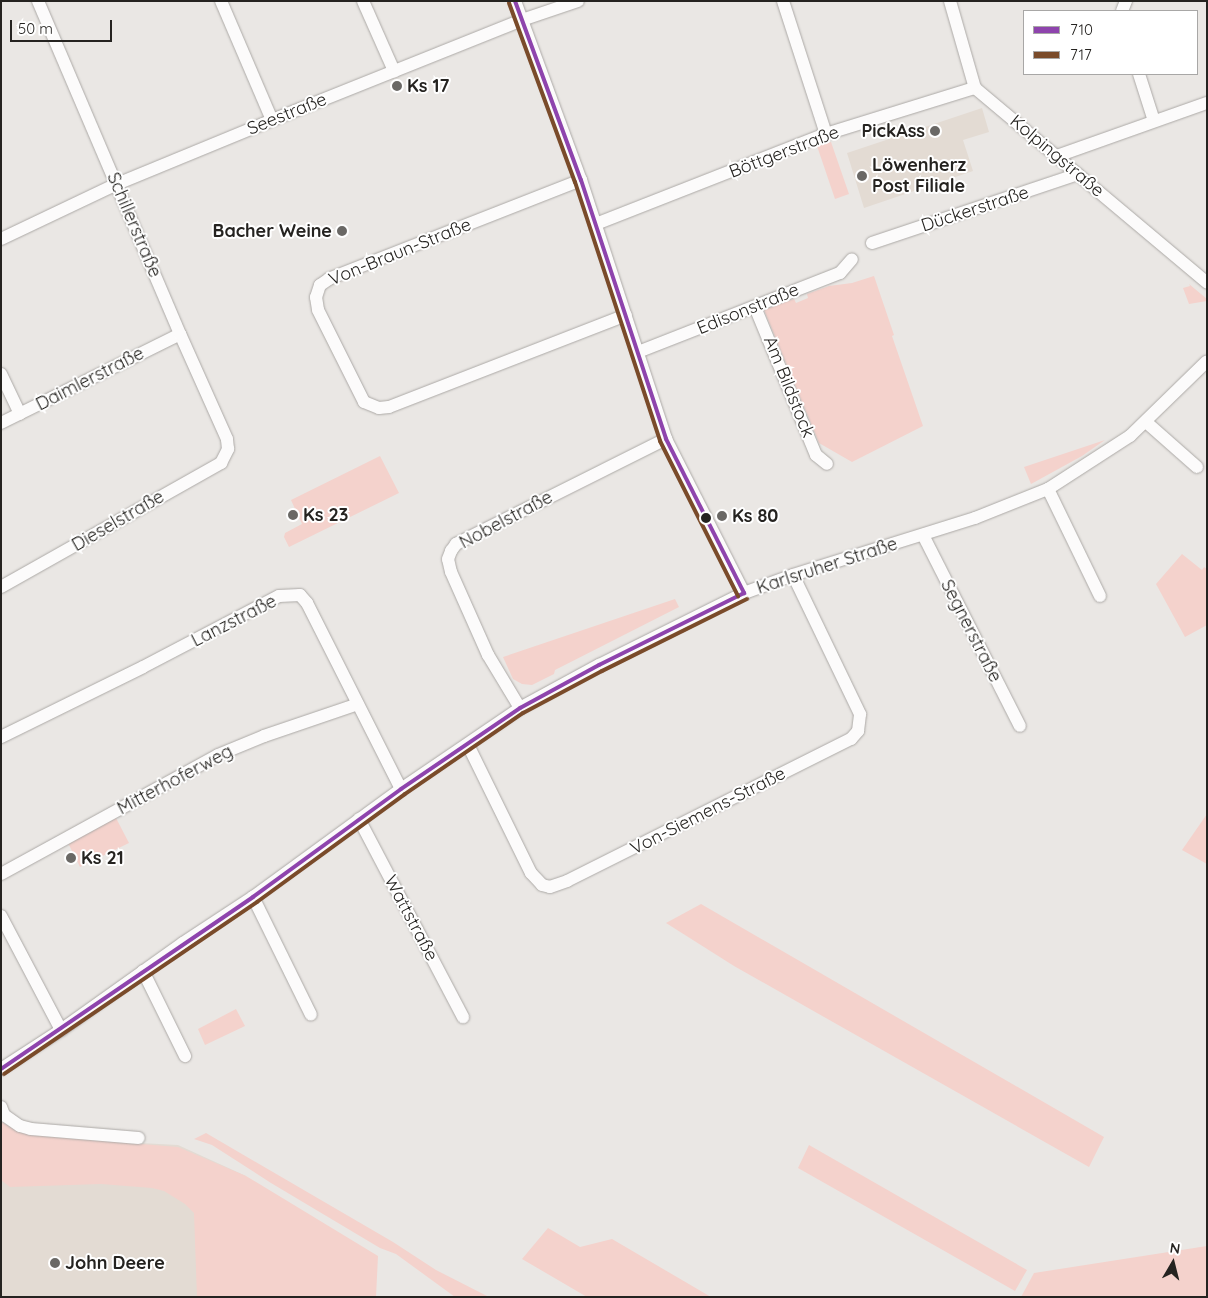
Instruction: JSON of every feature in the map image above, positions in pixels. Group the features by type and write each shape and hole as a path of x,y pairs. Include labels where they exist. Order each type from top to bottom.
{"street":[{"name":"Schillerstraße","path":"38,1 180,334 227,439 228,449"},
{"path":"221,1 272,120"},
{"path":"363,1 394,71"},
{"path":"515,1 582,180 666,439 744,594"},
{"name":"Seestraße","path":"1,238 117,184 272,120 522,20 578,1"},
{"path":"783,1 826,134"},
{"path":"950,1 975,88"},
{"path":"1139,75 1154,121"},
{"name":"Böttgerstraße","path":"596,224 826,134 975,88"},
{"name":"Kolpingstraße","path":"975,88 1207,283"},
{"path":"1057,156 1207,103"},
{"name":"Dückerstraße","path":"872,243 1078,174"},
{"name":"Von-Braun-Straße","path":"582,180 329,279 320,285 316,297 318,310 364,402 379,408 389,407 626,315"},
{"name":"Edisonstraße","path":"638,352 840,273 852,259"},
{"name":"Am Bildstock","path":"756,307 816,455 827,464"},
{"name":"Daimlerstraße","path":"1,423 180,334"},
{"name":"Karlsruher Straße","path":"1,1069 61,1030 143,971 253,897 401,789 520,708 599,665 744,594 794,575 1002,509 1048,489 1116,446 1146,422 1207,361"},
{"path":"1,374 20,414"},
{"path":"1146,422 1197,466"},
{"name":"Nobelstraße","path":"520,708 488,655 448,566 451,551 456,544 666,439"},
{"name":"Dieselstraße","path":"1,588 221,463 228,449"},
{"path":"1048,489 1100,596"},
{"name":"Segnerstraße","path":"923,535 1020,726"},
{"name":"Von-Siemens-Straße","path":"468,745 531,873 542,885 550,887 567,881 851,739 858,731 860,714 794,575"},
{"name":"Lanzstraße","path":"1,737 144,668 278,596 300,595 306,603 401,789"},
{"name":"Mitterhoferweg","path":"1,874 218,755 264,736 358,704"},
{"name":"Wattstraße","path":"359,819 463,1017"},
{"path":"253,897 312,1015"},
{"path":"1,916 61,1030"},
{"path":"143,971 185,1056"},
{"path":"1,1107 4,1115 20,1126 31,1129 139,1138"}],"shaded area":[{"path":"982,108 989,132 963,140 973,171 864,208 847,153"},
{"path":"831,142 849,194 835,199 817,146"},
{"path":"874,276 894,335 892,336 923,426 852,462 819,443 764,310 794,299 796,303 808,298 807,294 829,286 852,283"},
{"path":"1189,284 1207,301 1189,304 1183,288 1190,286"},
{"path":"1105,440 1082,456 1031,484 1024,467"},
{"path":"380,456 399,493 289,547 284,537 285,533 302,524 291,500"},
{"path":"1182,554 1202,570 1204,567 1207,569 1207,625 1185,637 1156,584"},
{"path":"675,599 679,607 555,670 554,674 532,685 522,684 513,679 503,657"},
{"path":"1207,814 1207,864 1182,850"},
{"path":"116,818 129,843 80,867 68,843"},
{"path":"701,904 1104,1137 1089,1167 734,966 666,923"},
{"path":"236,1009 245,1026 205,1045 198,1029"},
{"path":"1,1122 30,1135 178,1147 246,1176 378,1256 376,1297 197,1297 194,1213 185,1204 164,1191 152,1188 101,1184 10,1187 1,1180"},
{"path":"1,1124 25,1137 178,1145 246,1176 251,1297 1,1297"},
{"path":"206,1133 393,1242 436,1270 489,1297 455,1297 396,1254 380,1248 271,1183 212,1145 194,1139"},
{"path":"809,1145 1027,1270 1015,1291 798,1168"},
{"path":"548,1228 580,1247 612,1239 711,1297 587,1297 522,1259"},
{"path":"1207,1246 1207,1297 1021,1297 1034,1273"}],"transit line":[{"name":"710","path":"515,1 581,180 666,439 744,593"},
{"name":"717","path":"509,3 575,182 660,441 738,596"},
{"name":"710","path":"1,1069 253,897 401,789 520,708 599,665 744,593"},
{"name":"717","path":"4,1074 257,902 405,794 523,713 602,671 747,599"}],"place":[{"name":"Ks 17","path":"397,86"},
{"name":"PickAss","path":"935,131"},
{"name":"Löwenherz Post Filiale","path":"862,176"},
{"name":"Bacher Weine","path":"342,231"},
{"name":"Ks 23","path":"293,515"},
{"name":"Ks 80","path":"722,516"},
{"name":"Ks 21","path":"71,858"},
{"name":"John Deere","path":"55,1263"}]}
